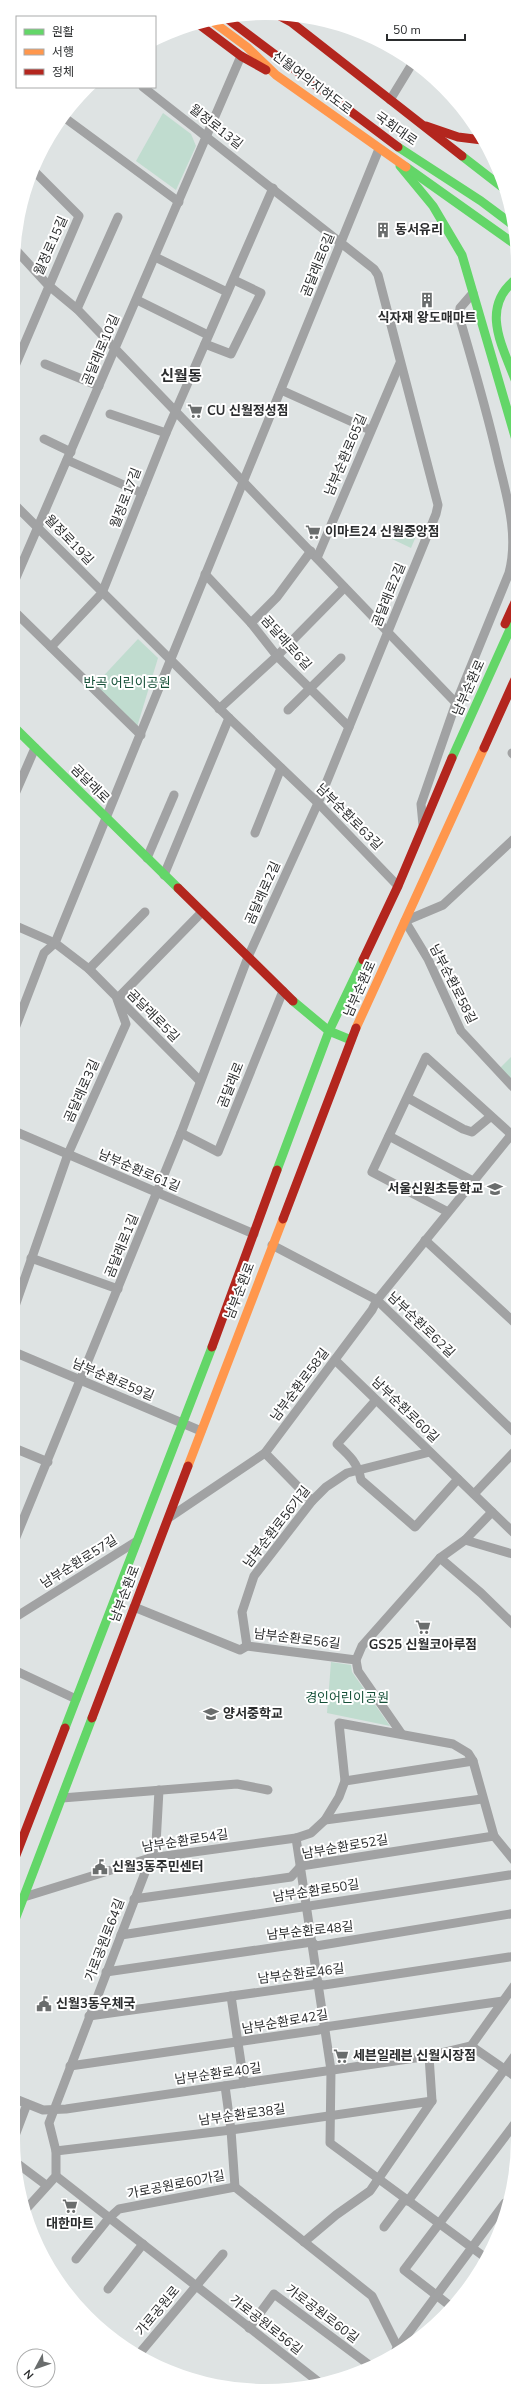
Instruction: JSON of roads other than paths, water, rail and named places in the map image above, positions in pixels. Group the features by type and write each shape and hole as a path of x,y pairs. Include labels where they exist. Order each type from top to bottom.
{"main road":[{"name":"국회대로","path":"243,21 393,135 504,208"},
{"name":"국회대로","path":"232,22 388,140 482,201 506,219"},
{"path":"291,22 496,183"},
{"name":"신월여의지하도로","path":"218,25 247,47 276,75 397,163"},
{"path":"203,28 241,56 276,75"},
{"path":"422,125 458,137 476,139"},
{"path":"397,163 458,202 509,240"},
{"path":"397,163 445,222 462,255 511,423"},
{"path":"511,283 505,288 497,303 496,323 511,367"},
{"path":"476,702 490,658 511,611"},
{"name":"남부순환로","path":"20,1845 183,1424 329,1031 398,886 476,702 511,627"},
{"name":"남부순환로","path":"20,1907 351,1040 511,688"},
{"name":"곰달래로","path":"20,733 305,1013 329,1031 351,1040"},
{"path":"382,971 374,976 369,973 368,965 384,932 383,918"}],"street":[{"name":"곰달래로10길","path":"20,568 37,526 100,386 241,56"},
{"path":"390,100 410,67"},
{"name":"월정로13길","path":"144,88 341,242"},
{"path":"68,120 179,202"},
{"name":"곰달래로6길","path":"105,816 141,735 170,658 379,149"},
{"name":"월정로15길","path":"20,354 48,285 79,216 38,174"},
{"path":"175,412 227,292 234,280 272,188"},
{"path":"77,309 118,217"},
{"name":"곰달래로2길","path":"248,957 318,803 389,631 438,505 378,276 368,263 341,242"},
{"path":"21,255 48,285 77,309 314,554 344,588 389,631 456,703"},
{"path":"155,257 227,292"},
{"path":"137,300 231,354 261,292 234,280"},
{"path":"473,293 460,308 459,316 488,416 510,513 511,528"},
{"name":"남부순환로65길","path":"251,623 277,597 314,554 400,363"},
{"path":"46,364 100,386"},
{"path":"281,390 370,430"},
{"name":"월정로17길","path":"102,594 175,412"},
{"path":"110,414 166,433"},
{"path":"44,439 69,456 142,493"},
{"name":"월정로19길","path":"20,511 37,526 102,594 170,658"},
{"path":"423,826 421,804 456,703 511,566"},
{"name":"곰달래로6길","path":"205,574 251,623 277,656 349,727"},
{"path":"219,709 277,656 344,588"},
{"path":"51,647 102,594"},
{"path":"20,617 141,735"},
{"name":"남부순환로63길","path":"170,658 219,709 318,803 398,886"},
{"path":"288,710 341,658"},
{"path":"164,875 229,718"},
{"path":"20,780 34,748"},
{"path":"254,833 281,768"},
{"path":"147,858 174,795"},
{"path":"20,1015 44,953 55,943 105,816"},
{"path":"405,920 444,905 511,842"},
{"path":"89,969 144,912"},
{"path":"117,999 202,912"},
{"name":"남부순환로58길","path":"405,920 428,960 461,1031 511,1085"},
{"name":"곰달래로5길","path":"20,928 55,943 89,969 117,999 200,1081"},
{"name":"곰달래로1길","path":"20,1528 181,1133 248,957"},
{"name":"곰달래로","path":"181,1133 218,1152 283,991"},
{"name":"곰달래로3길","path":"20,1291 68,1154 126,1024 117,999"},
{"name":"남부순환로58길","path":"408,1098 426,1057 490,1117 511,1130"},
{"path":"448,1212 372,1172 408,1098 463,1130 472,1132 490,1117"},
{"name":"남부순환로61길","path":"20,1134 254,1234"},
{"path":"389,1136 473,1181"},
{"name":"남부순환로58길","path":"168,1517 265,1453 372,1310 377,1300 511,1136"},
{"path":"425,1240 511,1319"},
{"name":"남부순환로62길","path":"272,1245 377,1300 511,1429"},
{"path":"31,1258 118,1289"},
{"name":"남부순환로59길","path":"20,1355 201,1431"},
{"name":"남부순환로60길","path":"335,1360 511,1530"},
{"path":"376,1400 337,1444 355,1461 359,1469 361,1480 415,1527 458,1479"},
{"path":"20,1450 48,1462"},
{"name":"남부순환로56가길","path":"247,1646 242,1612 254,1576 312,1501 326,1487 347,1473 430,1452"},
{"path":"265,1453 312,1501"},
{"path":"474,1494 511,1455"},
{"path":"356,1660 362,1646 440,1558 465,1540 492,1512"},
{"path":"465,1540 511,1554"},
{"name":"남부순환로57길","path":"20,1614 137,1541"},
{"path":"440,1558 481,1592 511,1623"},
{"name":"남부순환로56길","path":"134,1606 240,1650 247,1646 356,1660 358,1671 401,1733"},
{"path":"20,1673 76,1699"},
{"name":"남부순환로54길","path":"24,1897 150,1858 296,1838 311,1833 325,1820 339,1797 345,1781 339,1723 401,1733 453,1744 468,1753 473,1761"},
{"path":"345,1781 473,1761 482,1799 494,1836 511,1857"},
{"path":"62,1798 237,1784 268,1790"},
{"name":"가로공원로64길","path":"56,2176 56,2151 49,2123 156,1844 159,1790"},
{"path":"325,1820 482,1799"},
{"name":"남부순환로52길","path":"134,1899 291,1877 300,1866 494,1836"},
{"path":"296,1838 331,2070 332,2115 330,2143 482,2255"},
{"name":"남부순환로50길","path":"121,1935 511,1875"},
{"name":"남부순환로48길","path":"106,1972 312,1942 316,1946 511,1914"},
{"name":"남부순환로46길","path":"89,2016 318,1984 324,1985 511,1957"},
{"path":"511,1990 471,2046 511,2073"},
{"path":"231,1996 244,2083"},
{"name":"남부순환로42길","path":"70,2066 238,2043 503,2001"},
{"name":"남부순환로40길","path":"20,2101 43,2110 53,2110 429,2056 471,2046"},
{"path":"304,2242 336,2215 370,2191 432,2101 429,2056"},
{"path":"384,2227 407,2200 511,2061"},
{"path":"225,2086 231,2130 235,2187"},
{"name":"남부순환로38길","path":"56,2151 231,2130 432,2101"},
{"path":"20,2124 27,2104"},
{"path":"447,2303 404,2270 511,2129"},
{"path":"22,2167 46,2185"},
{"path":"29,2205 46,2185 56,2176"},
{"name":"가로공원로56길","path":"56,2176 314,2379"},
{"name":"가로공원로60가길","path":"109,2218 119,2209 235,2187 372,2296 396,2347"},
{"path":"412,2335 437,2296 501,2209"},
{"path":"76,2259 109,2218"},
{"path":"108,2289 143,2244"},
{"path":"196,2286 223,2254"},
{"name":"가로공원로","path":"142,2350 196,2286"},
{"name":"가로공원로60길","path":"249,2328 274,2294 366,2362"}],"place":[{"name":"동서유리","path":"383,230"},
{"name":"식자재 왕도매마트","path":"427,300"},
{"name":"CU 신월정성점","path":"195,411"},
{"name":"이마트24 신월중앙점","path":"313,532"},
{"name":"서울신원초등학교","path":"495,1189"},
{"name":"GS25 신월코아루점","path":"423,1627"},
{"name":"양서중학교","path":"211,1714"},
{"name":"신월3동주민센터","path":"100,1867"},
{"name":"신월3동우체국","path":"44,2004"},
{"name":"세븐일레븐 신월시장점","path":"341,2056"},
{"name":"대한마트","path":"70,2206"}],"district":[{"name":"신월동","path":"181,376"}],"park label":[{"name":"반곡 어린이공원","path":"127,683"},
{"name":"경인어린이공원","path":"347,1698"}]}
